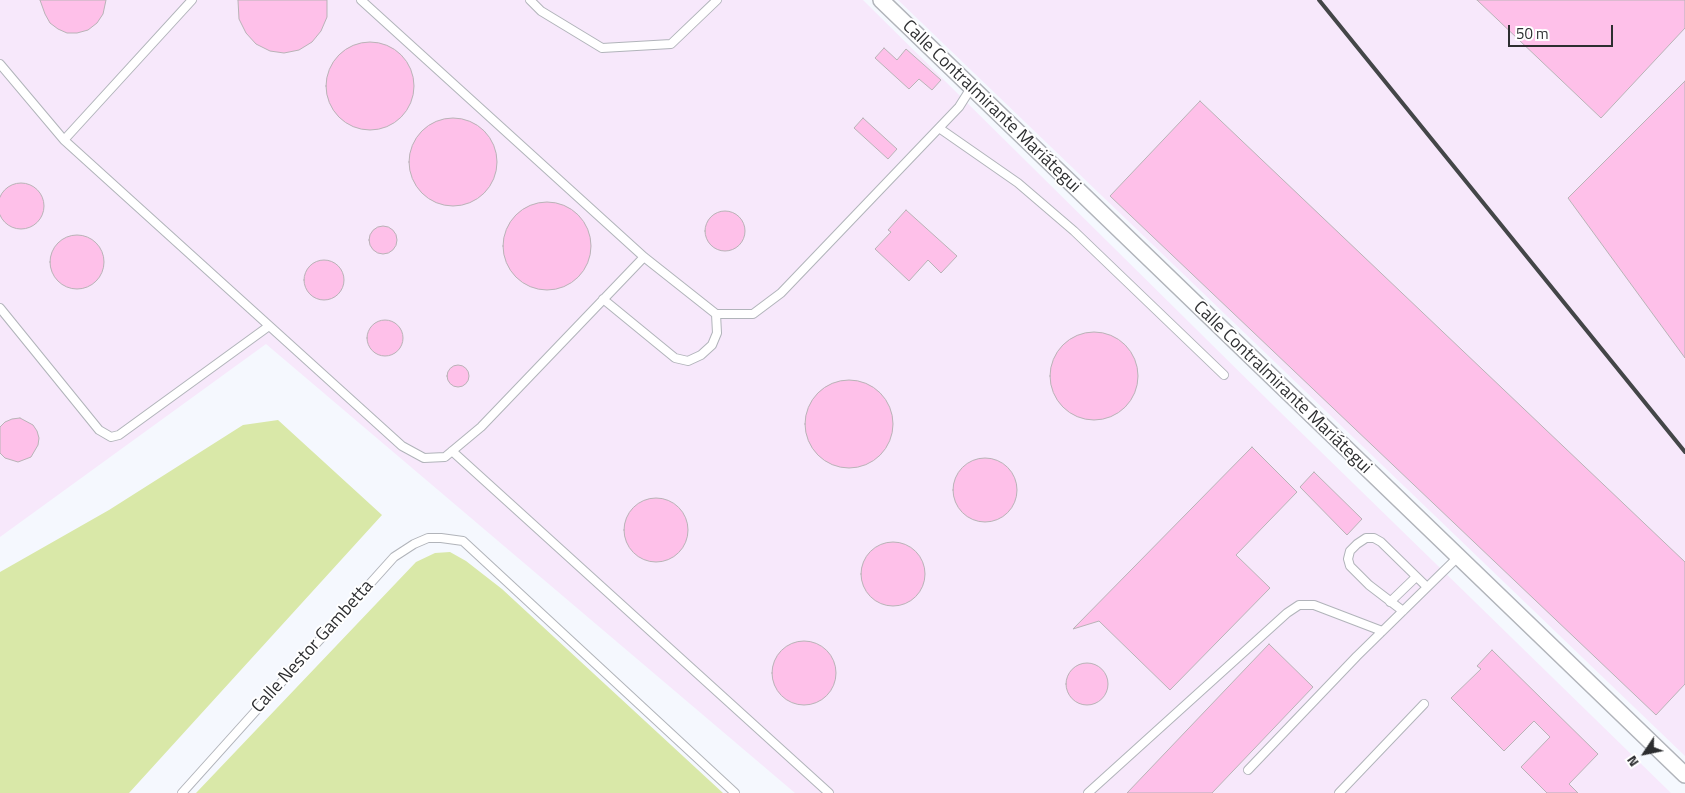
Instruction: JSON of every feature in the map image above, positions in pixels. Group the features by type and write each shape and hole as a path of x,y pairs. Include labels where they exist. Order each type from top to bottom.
{"street":[{"name":"Calle Contralmirante Mariátegui","path":"880,0 1685,775"}],"lane":[{"path":"64,140 192,0"},
{"path":"361,0 644,257 716,314 753,314 782,293 959,107 971,88"},
{"path":"530,0 541,11 602,48 671,44 717,0"},
{"path":"0,64 64,140 402,446 424,458 445,457 481,427 644,257"},
{"path":"939,128 1018,182 1060,219 1224,376"},
{"path":"604,299 675,358 688,361 701,355 712,345 717,334 716,314"},
{"path":"0,308 99,430 111,437 119,435 269,326"},
{"path":"452,451 829,793"},
{"name":"Calle Nestor Gambetta","path":"182,793 394,557 414,544 428,538 463,541 735,793"},
{"path":"1403,611 1369,585 1350,566 1348,559 1350,551 1357,544 1366,538 1374,538 1381,542 1427,587"},
{"path":"1248,770 1382,631 1458,557"},
{"path":"1390,602 1416,576"},
{"path":"1088,793 1287,612 1299,605 1314,605 1382,631"},
{"path":"1339,793 1424,704"}],"shaded area":[{"path":"0,0 863,0 1277,409 1671,793 795,793 266,344 0,537"},
{"path":"898,0 1685,0 1685,756"}],"green space":[{"path":"278,420 382,515 129,793 0,793 0,572 109,510 243,425"},
{"path":"450,552 466,561 502,589 723,793 196,793 416,562 435,553"}],"building":[{"path":"40,0 106,0 103,14 97,23 88,30 67,33 50,23"},
{"path":"238,0 327,0 327,17 321,31 312,42 299,50 284,53 270,51 256,44 246,33 239,19"},
{"path":"1477,0 1685,0 1685,28 1601,118"},
{"path":"361,42 379,42 395,49 407,61 414,77 414,95 407,111 395,123 379,130 361,130 345,123 333,111 326,95 326,77 333,61 345,49"},
{"path":"884,48 897,60 906,49 941,80 932,90 919,79 909,89 875,58"},
{"path":"1685,81 1685,358 1568,198"},
{"path":"1200,101 1685,562 1685,684 1656,715 1110,196"},
{"path":"444,118 462,118 478,125 490,137 497,153 497,171 490,187 478,199 462,206 444,206 428,199 416,187 409,171 409,153 416,137 428,125"},
{"path":"863,118 897,149 888,159 854,128"},
{"path":"21,183 34,187 40,193 44,206 40,219 34,225 21,229 8,225 2,219 -2,206 2,193 8,187"},
{"path":"538,202 556,202 572,209 584,221 591,237 591,255 584,271 572,283 556,290 538,290 522,283 510,271 503,255 503,237 510,221 522,209"},
{"path":"906,210 957,256 941,273 928,260 909,281 875,249 891,232 888,230"},
{"path":"725,211 739,217 745,231 739,245 725,251 711,245 705,231 711,217"},
{"path":"383,226 393,230 397,240 393,250 383,254 373,250 369,240 373,230"},
{"path":"77,235 87,237 96,243 102,252 104,262 102,272 96,281 87,287 77,289 67,287 58,281 52,272 50,262 52,252 58,243 67,237"},
{"path":"324,260 338,266 344,280 338,294 324,300 310,294 304,280 310,266"},
{"path":"385,320 392,321 398,325 402,331 402,345 398,351 392,355 385,356 378,355 372,351 368,345 367,338 368,331 372,325 378,321"},
{"path":"1085,332 1103,332 1119,339 1131,351 1138,367 1138,385 1131,401 1119,413 1103,420 1085,420 1069,413 1057,401 1050,385 1050,367 1057,351 1069,339"},
{"path":"458,365 466,368 469,376 466,384 458,387 450,384 447,376 450,368"},
{"path":"840,380 858,380 874,387 886,399 893,415 893,433 886,449 874,461 858,468 840,468 824,461 812,449 805,433 805,415 812,399 824,387"},
{"path":"20,418 33,425 39,438 38,445 31,457 18,462 5,458 0,453 0,427 5,422"},
{"path":"1252,447 1297,492 1236,555 1270,588 1170,690 1099,621 1073,629"},
{"path":"985,458 1003,464 1011,472 1017,490 1011,508 1003,516 985,522 967,516 959,508 953,490 959,472 967,464"},
{"path":"1314,472 1362,519 1347,535 1300,487"},
{"path":"656,498 674,504 682,512 688,530 682,548 674,556 656,562 638,556 630,548 624,530 630,512 638,504"},
{"path":"893,542 911,548 919,556 925,574 919,592 911,600 893,606 875,600 867,592 861,574 867,556 875,548"},
{"path":"804,641 822,647 830,655 836,673 830,691 822,699 804,705 786,699 778,691 772,673 778,655 786,647"},
{"path":"1269,644 1313,687 1212,793 1127,793"},
{"path":"1492,650 1598,754 1569,784 1578,793 1547,793 1521,767 1550,737 1534,721 1504,751 1451,698 1481,669 1477,666"},
{"path":"1091,663 1099,666 1105,672 1108,684 1105,696 1099,702 1083,705 1075,702 1069,696 1066,680 1069,672 1075,666"}],"railway":[{"path":"1319,0 1685,452"}]}
